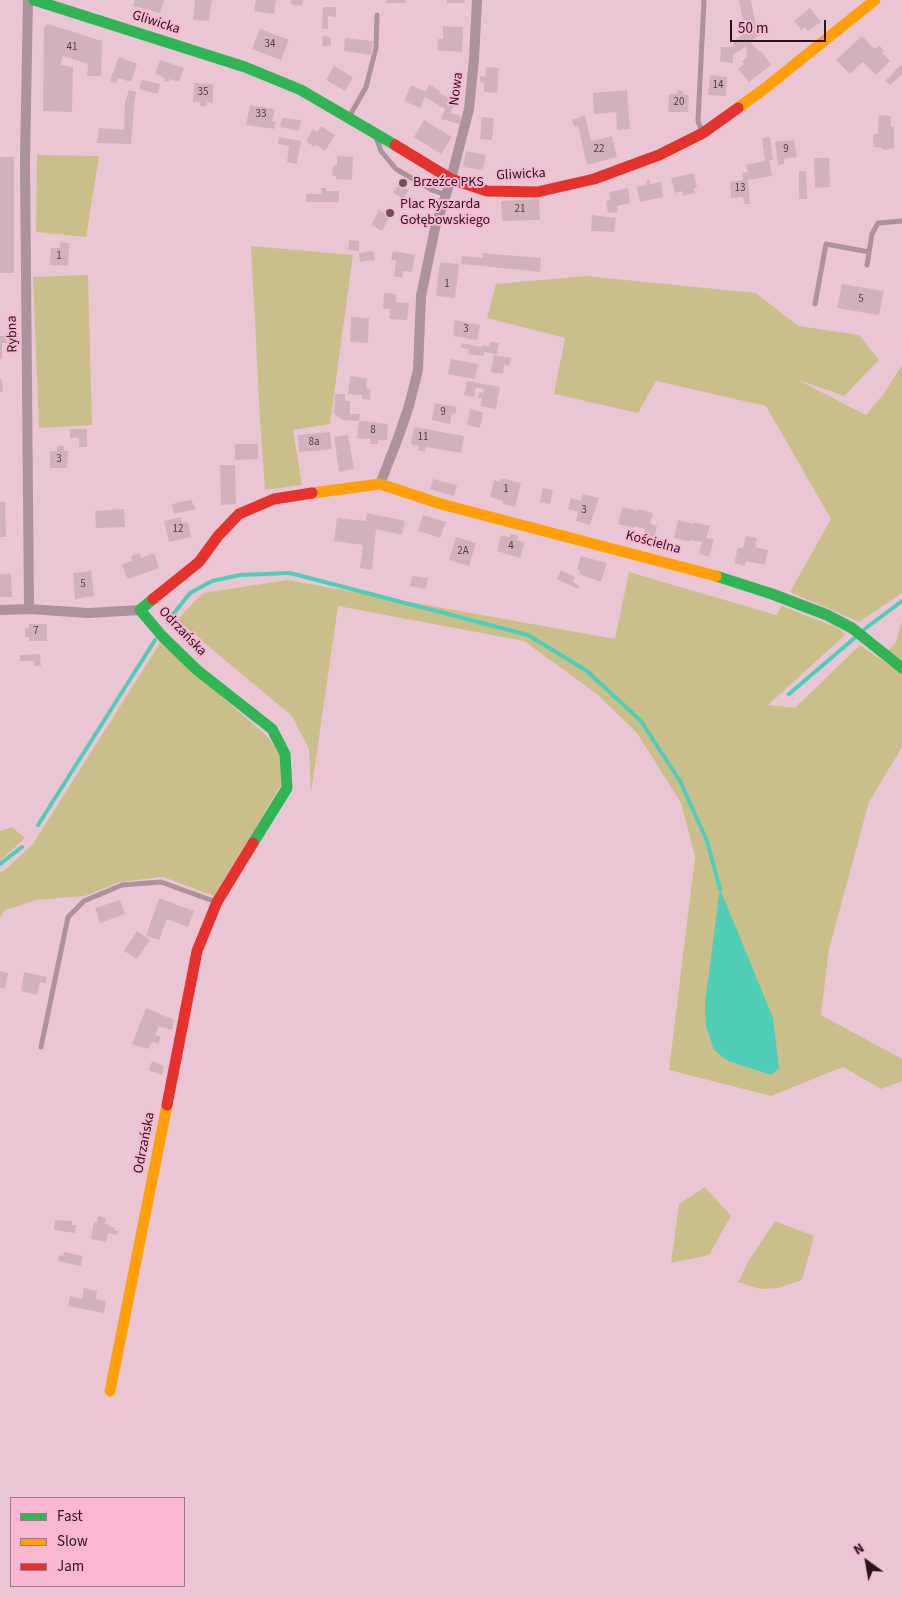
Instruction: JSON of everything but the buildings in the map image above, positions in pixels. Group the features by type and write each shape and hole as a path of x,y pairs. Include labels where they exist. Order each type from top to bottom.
{"street":[{"name":"Rybna","path":"28,0 25,161 29,608"},
{"name":"Gliwicka","path":"34,0 245,67 301,90 451,179 487,191 537,192 594,180 659,155 703,133 764,89 875,0"},
{"name":"Nowa","path":"380,484 409,406 418,370 421,296 435,228 451,179 469,109 477,0"},
{"name":"Odrzańska","path":"110,1391 198,951 217,902 287,788 285,754 272,729 197,670 163,637 140,610 199,562 218,536 239,514 274,499 380,484"},
{"name":"Kościelna","path":"380,484 441,504 718,576 772,594 827,615 852,628 902,668"},
{"path":"0,610 29,608 88,613 140,610"}],"lane":[{"path":"703,133 698,121 704,0"},
{"path":"349,117 366,87 376,48 377,15"},
{"path":"374,132 381,151 396,169 432,190 446,195"},
{"path":"867,266 872,234 878,223 902,221"},
{"path":"814,304 826,244 869,252"},
{"path":"41,1047 68,917 84,901 122,885 161,882 217,902"}],"shaded area":[{"path":"37,155 99,156 86,237 36,232"},
{"path":"251,246 353,255 330,424 293,430 302,485 265,490 260,420"},
{"path":"88,275 92,425 39,428 33,277"},
{"path":"586,276 756,293 798,326 859,335 879,360 844,396 796,379 866,415 885,392 902,365 902,593 859,622 790,592 831,519 766,406 656,381 638,413 554,394 565,338 487,318 496,284"},
{"path":"629,572 776,615 782,606 838,628 845,635 768,705 795,708 860,645 890,666 889,650 896,642 902,619 902,747 869,802 829,949 821,1015 902,1059 902,1081 881,1089 843,1067 771,1096 669,1070 695,857 681,803 637,733 597,694 524,641 338,606 311,793 309,749 292,716 177,620 203,593 288,580 615,639"},
{"path":"160,643 267,736 280,754 281,785 214,896 163,877 120,882 85,896 36,900 5,910 0,918 0,872 4,871 33,844"},
{"path":"12,827 25,838 0,861 0,831"},
{"path":"720,889 773,1018 779,1068 771,1075 728,1061 714,1050 706,1026 705,1003"},
{"path":"705,1187 731,1216 709,1255 671,1263 679,1204"},
{"path":"775,1221 814,1236 802,1280 778,1288 761,1289 738,1282 749,1260"}],"waterway":[{"path":"167,622 190,593 212,581 240,575 290,573 528,635 587,671 641,721 680,781 707,841 720,889"},
{"path":"862,631 902,601"},
{"path":"789,694 857,636"},
{"path":"38,825 155,640"},
{"path":"0,864 22,847"}],"traffic: fast":[{"path":"34,0 245,67 301,90 395,145"},
{"path":"716,576 772,594 827,615 852,628 902,668"},
{"path":"153,599 140,610 163,637 197,670 272,729 285,754 287,788 253,843"}],"traffic: slow":[{"path":"738,108 875,0"},
{"path":"312,493 380,484 441,504 716,576"},
{"path":"110,1391 167,1105"}],"traffic: jam":[{"path":"395,145 451,179 487,191 537,192 594,179 659,155 703,133 738,108"},
{"path":"153,599 199,562 218,536 239,514 274,499 312,493"},
{"path":"167,1105 197,951 217,902 253,843"}],"place":[{"name":"Brzeźce PKS","path":"403,183"},
{"name":"Plac Ryszarda Gołębowskiego","path":"390,213"}]}
